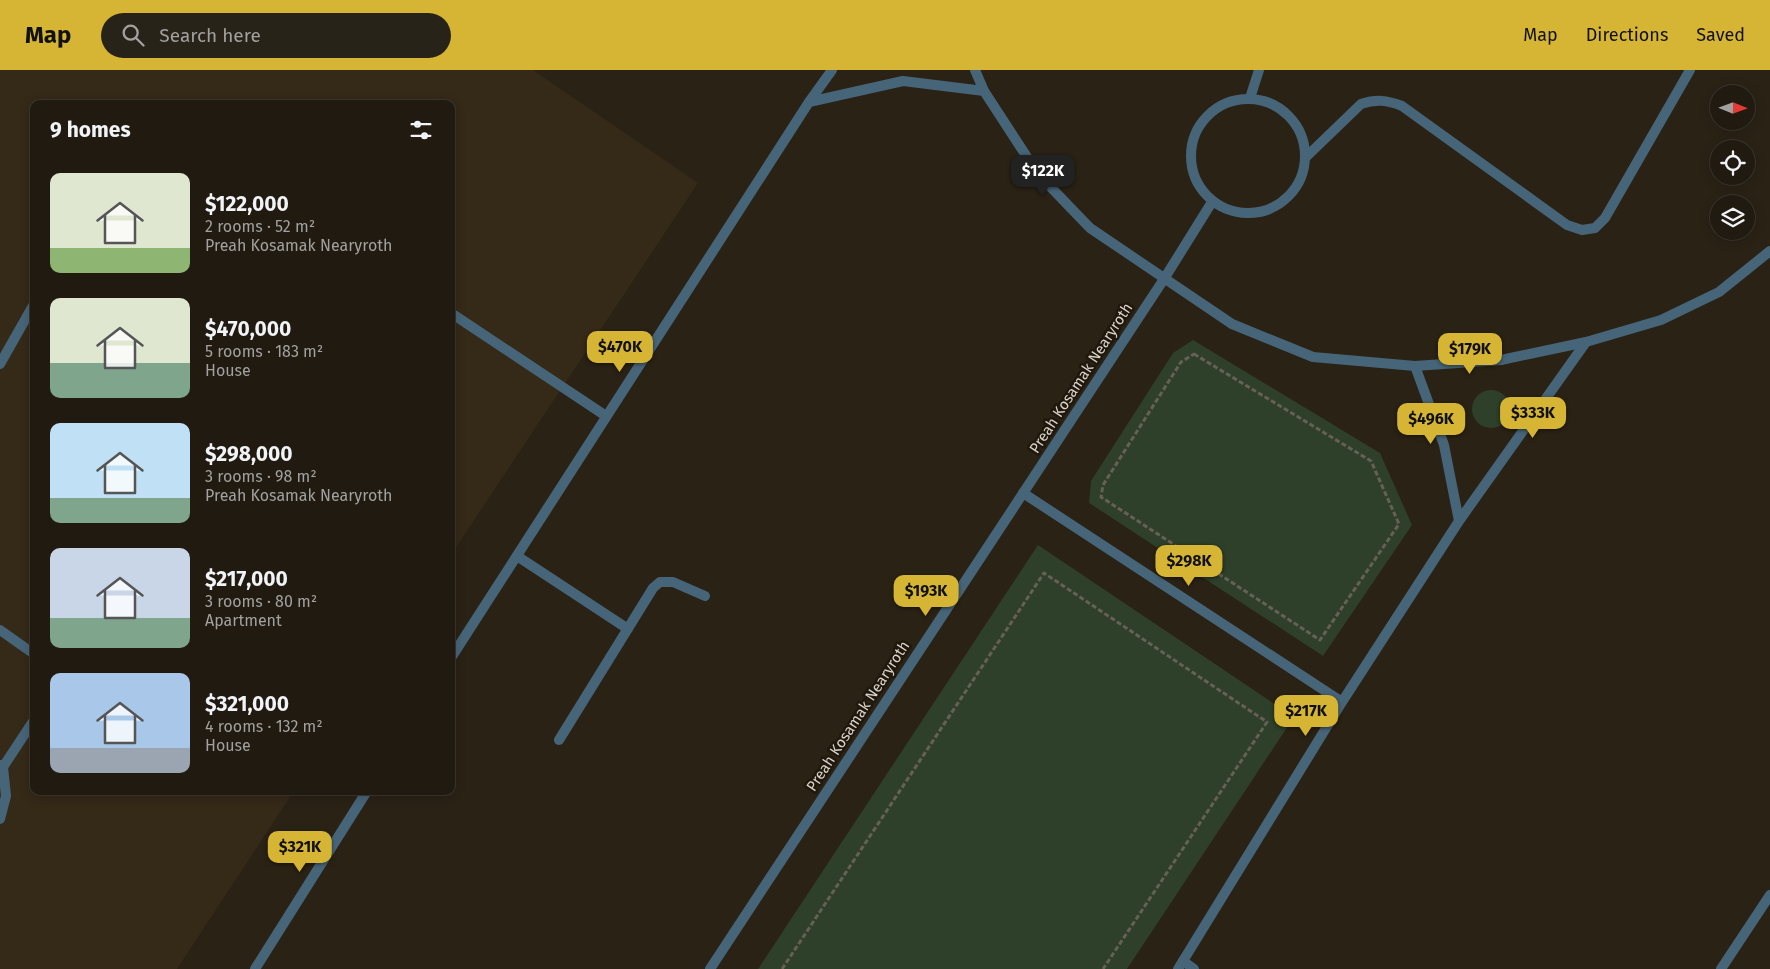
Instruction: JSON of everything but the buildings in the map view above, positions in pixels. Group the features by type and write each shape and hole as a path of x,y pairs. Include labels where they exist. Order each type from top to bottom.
{"street":[{"path":"455,652 809,102 832,70"},
{"path":"975,70 984,91 1038,174 1090,228 1232,324 1313,357 1414,366 1501,360 1586,342 1661,320 1719,292 1770,251"},
{"path":"1250,98 1260,70"},
{"path":"1305,158 1361,104 1372,100 1388,100 1402,106 1567,225 1582,230 1595,228 1605,218 1690,70"},
{"path":"809,102 903,81 984,91"},
{"path":"1250,98 1267,102 1283,111 1295,124 1303,140 1305,158 1302,176 1293,192 1280,204 1264,212 1246,214 1228,211 1212,202 1200,189 1193,173 1190,154 1193,136 1202,121 1215,108 1232,100 1250,98"},
{"name":"Preah Kosamak Nearyroth","path":"710,969 1164,279 1212,202"},
{"path":"0,364 30,311"},
{"path":"455,316 606,416"},
{"path":"1194,969 1180,965 1342,702 1459,521 1586,342"},
{"path":"1414,366 1444,445 1459,521"},
{"path":"1023,493 1342,702"},
{"path":"517,556 628,629"},
{"path":"559,740 653,588 660,582 673,582 705,596"},
{"path":"0,630 30,651"},
{"path":"0,820 6,796 1,766 30,726"},
{"path":"255,969 364,795"},
{"path":"1721,969 1770,895"}],"path":[{"path":"1194,354 1371,461 1399,524 1320,640 1101,497 1103,485 1182,362 1194,354"},
{"path":"782,969 1044,573 1266,722 1103,969"}],"shaded area":[{"path":"0,70 533,70 698,183 455,549 455,100 30,100 30,795 291,795 177,969 0,969"}],"green space":[{"path":"1193,340 1380,453 1412,525 1323,656 1089,503 1091,481 1173,353"},
{"path":"1491,390 1504,396 1510,409 1504,422 1491,428 1478,422 1472,409 1478,396"},
{"path":"1038,545 1294,717 1127,969 758,969"}]}
